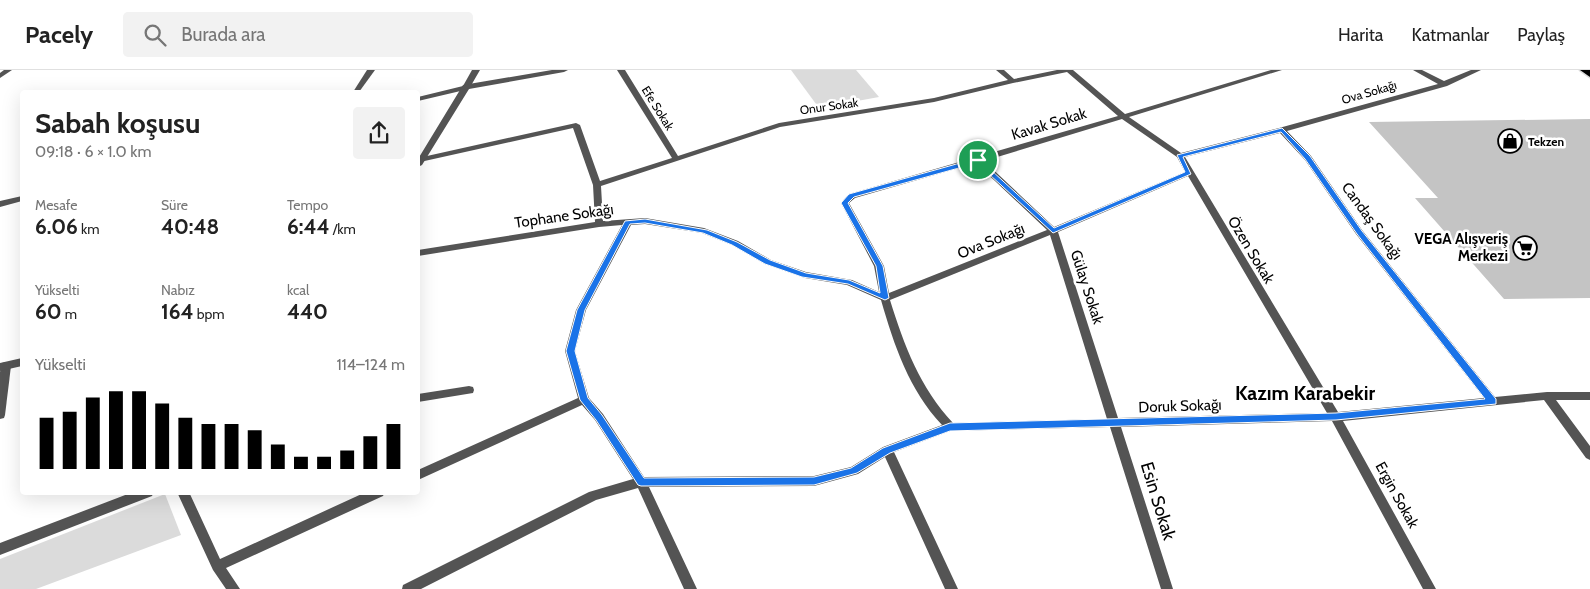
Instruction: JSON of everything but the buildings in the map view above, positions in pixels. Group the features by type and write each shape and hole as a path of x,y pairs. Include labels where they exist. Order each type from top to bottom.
{"main road":[{"path":"1584,70 1590,74"}],"street":[{"path":"0,76 8,70"},
{"path":"357,90 371,70"},
{"path":"420,160 476,70"},
{"path":"420,98 466,87 564,70"},
{"name":"Efe Sokak","path":"621,70 676,158"},
{"path":"1000,70 1013,80"},
{"name":"Onur Sokak","path":"598,185 779,125 934,100 1013,80 1069,70"},
{"name":"Özen Sokak","path":"1069,70 1123,116 1180,156 1336,416"},
{"name":"Kavak Sokak","path":"885,298 879,266 845,203 852,196 1278,70"},
{"path":"1417,70 1444,84"},
{"name":"Ova Sokağı","path":"1180,156 1282,130 1444,84 1477,70"},
{"path":"420,162 576,125 598,185 599,224"},
{"name":"Candaş Sokağı","path":"1282,130 1308,158 1359,232 1492,401"},
{"name":"Gülay Sokak","path":"978,160 1053,231 1116,422"},
{"name":"Ova Sokağı","path":"885,298 1053,231 1189,173"},
{"path":"0,204 20,199"},
{"name":"Tophane Sokağı","path":"420,253 599,224 645,221 704,231 735,243 768,262 804,276 849,282 885,298"},
{"path":"628,222 581,310 570,351 584,400 599,417 641,482 691,589"},
{"path":"885,298 913,376 939,417 950,427"},
{"path":"0,415 3,366 20,362"},
{"path":"420,398 469,390"},
{"path":"1547,396 1590,455"},
{"name":"Doruk Sokağı","path":"408,589 593,496 641,482 814,481 854,471 886,450 950,427 1336,416 1547,396 1590,396"},
{"path":"420,474 584,400"},
{"name":"Ergin Sokak","path":"1336,416 1430,589"},
{"name":"Esin Sokak","path":"1116,422 1167,589"},
{"path":"886,450 952,589"},
{"path":"0,549 140,495"},
{"path":"184,495 217,566 234,589"},
{"path":"217,566 372,495"}],"shaded area":[{"path":"791,70 856,70 879,97 819,108"},
{"path":"162,495 165,495 181,535 36,589 0,589 0,559"}],"place":[{"name":"Tekzen","path":"1510,141"},
{"name":"VEGA Alışveriş Merkezi","path":"1525,248"}],"district":[{"name":"Kazım Karabekir","path":"1305,393"}],"route":[{"path":"1282,130 1308,158 1359,232 1492,401 1336,416 950,427 908,444 886,450 854,471 814,481 641,482 599,417 584,400 570,351 581,310 628,222 645,221 704,231 735,243 768,262 804,276 849,282 885,298 879,266 845,203 852,196 978,160 1053,231 1189,173 1180,156 1282,130"}]}
